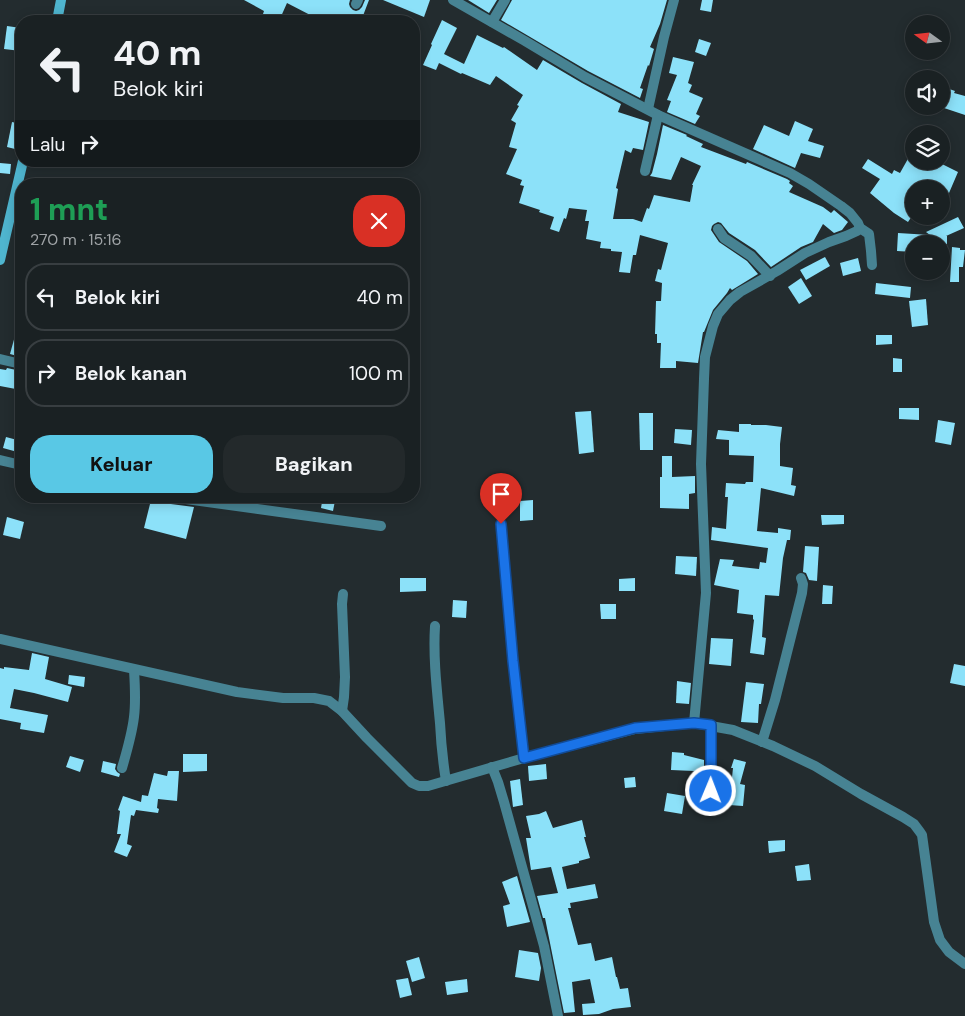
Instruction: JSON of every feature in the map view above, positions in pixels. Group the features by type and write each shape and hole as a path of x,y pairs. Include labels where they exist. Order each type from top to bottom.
{"street":[{"path":"58,15 61,0"},
{"path":"453,0 585,77 658,115 796,177 826,195 850,213 860,228 869,234 872,265"},
{"path":"492,22 504,0"},
{"path":"648,109 674,0"},
{"path":"645,170 658,115"},
{"path":"0,260 15,198"},
{"path":"694,723 706,593 701,464 705,357 713,326 718,314 734,296 806,253 854,233 860,228"},
{"path":"718,229 724,238 751,256 770,276"},
{"path":"0,359 15,363"},
{"path":"0,460 15,464"},
{"path":"215,503 381,526"},
{"path":"501,524 524,758"},
{"path":"762,742 773,707 802,593 803,584 800,578"},
{"path":"342,711 345,677 343,594"},
{"path":"435,626 436,694 446,781"},
{"path":"0,639 237,692 329,701 342,711 412,783 419,786 428,786 635,728 694,723 733,730 815,766 914,824 922,835 934,922 940,940 949,952 965,964"},
{"path":"122,768 134,718 136,691 134,670"},
{"path":"711,725 711,791"},
{"path":"492,767 504,802 544,946 558,1016"}],"building":[{"path":"244,0 350,0 350,7 356,11 362,7 365,0 369,0 363,15 310,15 287,3 282,15 265,15 263,14 264,11"},
{"path":"383,0 430,0 424,17"},
{"path":"468,0 497,0 489,13"},
{"path":"512,0 667,0 660,24 650,47 654,49 640,88 643,89 640,98 588,71 501,20"},
{"path":"702,0 713,0 711,12 700,10"},
{"path":"442,20 457,28 444,54 464,64 477,35 504,47 537,70 543,60 621,104 618,112 649,122 643,150 633,148 631,153 625,150 616,188 618,189 613,219 633,219 642,222 654,195 690,202 692,185 701,166 681,157 671,180 650,176 663,125 703,144 701,147 746,164 747,162 787,179 793,186 789,192 823,207 831,213 834,210 848,222 842,230 834,233 823,224 813,242 801,247 771,267 755,250 729,233 721,223 714,224 711,230 719,242 747,261 758,274 732,290 730,288 713,310 703,332 698,363 676,361 676,368 660,368 661,343 657,343 657,334 655,334 656,301 661,301 662,283 655,281 658,269 661,270 668,243 640,235 636,255 633,255 630,273 619,272 622,252 600,248 601,242 586,239 589,221 585,221 587,210 569,208 559,232 550,229 554,217 519,203 524,186 520,185 522,180 506,174 517,149 509,147 516,123 511,120 523,95 496,76 490,85 439,63 436,70 423,65"},
{"path":"7,26 15,27 15,50 4,49"},
{"path":"699,39 711,43 706,56 695,52"},
{"path":"673,57 694,62 688,83 692,85 689,92 703,98 696,114 700,116 695,124 667,112 671,101 667,100 677,75 669,73"},
{"path":"950,89 955,91 954,93 965,96 965,115 950,110"},
{"path":"795,121 813,129 808,141 824,146 820,158 801,153 795,168 753,149 764,125 789,136"},
{"path":"12,122 15,123 15,149 7,147"},
{"path":"868,159 892,174 894,170 900,173 905,164 905,170 950,170 950,168 958,172 950,191 950,180 905,180 905,220 870,193 880,179 862,168"},
{"path":"0,163 11,164 10,174 0,173"},
{"path":"958,217 964,228 948,235 930,235 926,232 941,225 950,225 950,221"},
{"path":"898,233 930,235 905,235 905,251 897,251"},
{"path":"952,247 965,250 963,267 959,267 959,282 950,282"},
{"path":"825,257 830,266 806,280 800,270"},
{"path":"858,258 861,271 843,276 840,263"},
{"path":"801,278 812,296 799,304 788,287"},
{"path":"876,283 911,287 910,298 875,294"},
{"path":"926,299 928,325 912,327 909,301"},
{"path":"876,335 892,335 892,344 876,345"},
{"path":"15,336 15,355 10,354"},
{"path":"893,358 902,359 902,372 893,372"},
{"path":"7,368 15,370 15,389 0,386 0,369 6,370"},
{"path":"899,408 919,408 919,420 899,419"},
{"path":"591,411 594,452 579,454 575,412"},
{"path":"639,413 653,413 653,450 640,450"},
{"path":"938,420 955,423 951,445 935,442"},
{"path":"739,424 782,427 780,466 793,468 791,485 796,486 794,496 761,488 757,531 778,533 778,528 791,530 790,540 787,540 783,558 779,596 765,595 762,637 766,638 764,655 750,653 754,620 753,615 737,613 739,590 714,585 720,559 734,560 732,566 759,569 760,562 766,563 768,548 711,540 712,527 726,529 728,497 725,497 726,483 745,484 746,482 753,482 754,456 729,455 729,440 716,439 718,430 739,432"},
{"path":"675,429 692,430 691,445 674,443"},
{"path":"6,437 15,439 15,451 3,448"},
{"path":"662,456 672,456 672,477 695,476 695,493 689,494 689,509 660,508"},
{"path":"533,500 533,520 520,521 520,501"},
{"path":"150,503 194,507 186,539 144,528"},
{"path":"322,503 335,503 333,511 321,508"},
{"path":"821,515 844,515 844,524 822,525"},
{"path":"7,517 24,522 20,539 3,535"},
{"path":"805,546 819,547 817,581 809,580 806,573 803,572"},
{"path":"676,556 697,557 696,576 675,574"},
{"path":"400,578 426,578 426,591 400,592"},
{"path":"635,578 635,591 619,591 619,579"},
{"path":"823,585 833,586 832,604 822,604"},
{"path":"453,600 467,601 466,618 452,617"},
{"path":"600,604 616,604 616,619 601,619"},
{"path":"711,638 733,639 731,666 709,664"},
{"path":"32,653 49,657 45,679 72,687 68,702 14,689 10,708 48,715 44,733 20,729 21,723 0,719 0,668 29,670"},
{"path":"954,664 965,666 965,686 950,683"},
{"path":"69,675 85,677 84,687 68,684"},
{"path":"677,681 691,683 689,704 676,703"},
{"path":"746,682 764,684 761,704 759,704 758,723 741,722"},
{"path":"672,752 684,753 684,755 704,760 704,779 692,776 694,771 671,770"},
{"path":"183,754 207,754 207,771 183,772"},
{"path":"70,756 84,760 80,772 66,767"},
{"path":"734,759 746,762 740,784 745,785 743,806 729,805 733,768 731,768"},
{"path":"103,761 116,764 115,769 120,774 119,777 101,772"},
{"path":"546,764 547,779 529,781 528,766"},
{"path":"168,771 179,771 177,801 158,799 158,813 136,810 134,816 131,815 127,844 132,846 127,857 114,852 121,834 117,834 120,811 118,810 123,796 141,802 142,795 148,796 154,773 167,776"},
{"path":"635,777 636,787 625,788 624,778"},
{"path":"520,779 523,805 513,807 510,781"},
{"path":"667,793 685,796 682,814 664,811"},
{"path":"546,811 553,828 582,820 586,837 584,837 590,858 562,867 567,889 595,884 598,898 570,903 571,908 568,908 578,945 591,943 595,961 612,957 620,989 628,988 631,1007 613,1009 599,1014 583,1015 582,1004 595,1003 590,979 572,982 575,1012 564,1013 545,918 543,918 537,896 558,893 551,867 531,870 526,838 531,838 526,816"},
{"path":"785,840 785,851 769,853 768,841"},
{"path":"809,864 811,880 797,881 795,866"},
{"path":"517,876 530,922 507,927 503,906 510,904 502,882"},
{"path":"519,950 538,953 541,968 539,981 515,977"},
{"path":"419,957 425,978 412,982 406,961"},
{"path":"408,978 412,995 400,998 396,980"},
{"path":"467,979 468,992 447,995 445,982"}],"route":[{"path":"501,524 524,758 635,728 694,723 711,725 711,791"}]}
